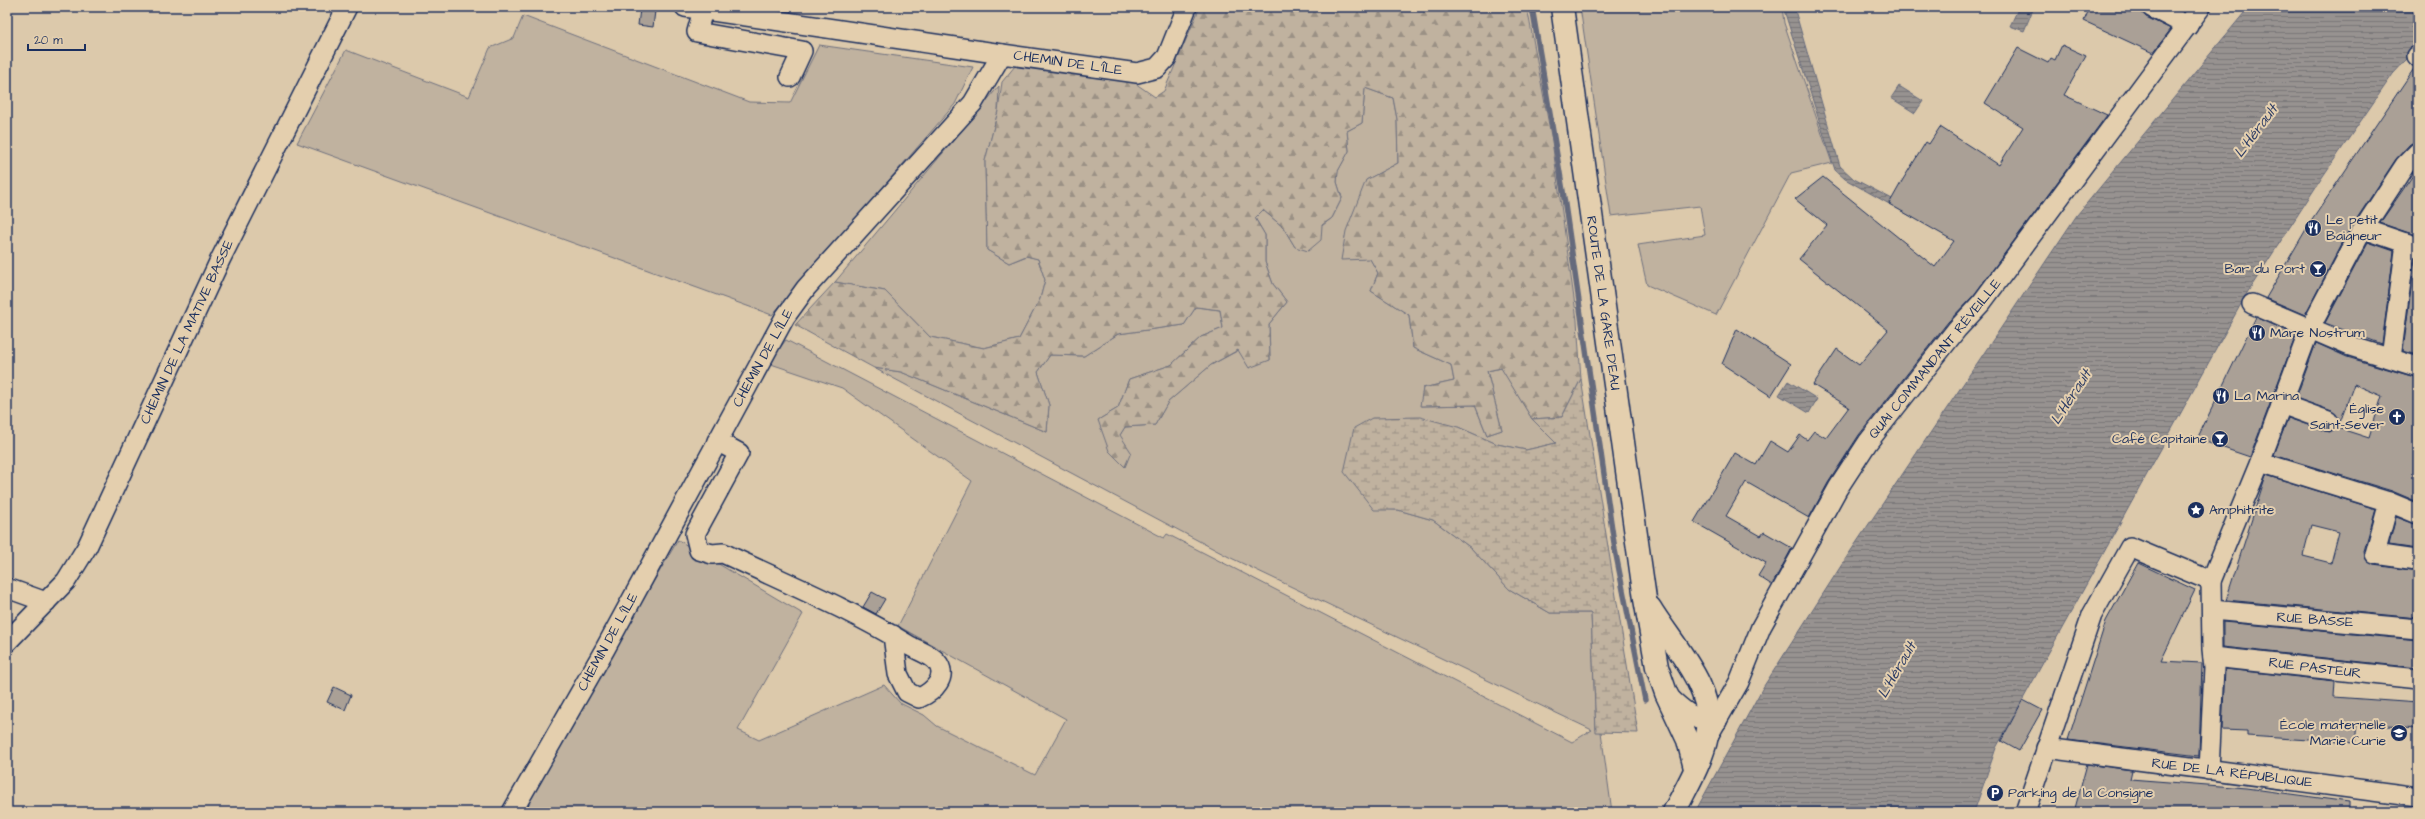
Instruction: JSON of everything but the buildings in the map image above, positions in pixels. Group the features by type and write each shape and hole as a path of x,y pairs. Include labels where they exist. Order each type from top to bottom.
{"main road":[{"name":"ROUTE DE LA GARE D'EAU","path":"1562,7 1645,599 1657,667 1666,693 1688,740 1695,768"},
{"name":"ROUTE DE LA GARE D'EAU","path":"1645,599 1702,689 1711,726"},
{"path":"1674,812 1695,768 1711,726"}],"street":[{"name":"CHEMIN DE LA MATIVE BASSE","path":"7,642 66,581 87,547 220,260 347,7"},
{"name":"CHEMIN DE L'ÎLE","path":"512,812 605,649 785,317 806,288 973,103 1002,54 1137,73 1157,68 1167,57 1187,7"},
{"path":"2151,7 2188,26"},
{"name":"QUAI COMMANDANT RÉVEILLE","path":"1711,726 1739,682 1761,627 1838,488 1868,442 1957,329 1982,302 2201,7"},
{"path":"790,77 802,51 696,32 694,8 1002,54"},
{"path":"2209,770 2214,668 2211,581 2260,462 2310,328 2364,229 2405,165 2418,152"},
{"path":"2364,229 2412,245 2391,358"},
{"path":"2252,304 2350,346 2418,367"},
{"path":"2281,404 2328,421"},
{"path":"717,441 739,453 695,534 699,550 712,554 723,553 893,635"},
{"path":"2260,462 2389,502 2418,514"},
{"path":"2389,502 2375,554 2416,560"},
{"path":"2025,812 2092,615 2130,547 2211,581"},
{"path":"7,588 46,602"},
{"name":"RUE BASSE","path":"2212,610 2418,629"},
{"name":"RUE PASTEUR","path":"2213,657 2418,679"},
{"path":"1666,693 1685,712 1711,726"},
{"name":"RUE DE LA RÉPUBLIQUE","path":"2046,748 2418,797"}],"green space":[{"path":"1200,7 1527,7 1552,141 1577,320 1581,379 1562,417 1532,419 1501,368 1487,371 1502,430 1487,435 1475,405 1420,406 1423,388 1454,381 1451,365 1413,348 1409,315 1371,291 1378,273 1370,259 1341,260 1346,231 1366,180 1398,163 1397,119 1393,98 1365,88 1362,123 1347,131 1349,151 1338,171 1337,182 1342,198 1332,218 1322,225 1321,240 1308,251 1295,247 1283,227 1263,210 1255,218 1265,235 1265,262 1273,284 1287,302 1269,324 1270,360 1249,368 1238,350 1211,365 1168,402 1155,425 1125,427 1120,435 1131,452 1125,467 1109,451 1098,420 1118,408 1129,379 1171,365 1201,337 1223,328 1220,310 1196,307 1184,325 1118,334 1084,356 1050,355 1038,372 1049,405 1047,432 901,372 874,368 795,325 835,282 885,291 930,337 984,348 1019,339 1040,299 1045,280 1038,259 1026,256 1009,263 987,250 985,161 998,111 1002,82 1015,66 1132,81 1155,97 1164,91"},
{"path":"1580,7 1782,7 1784,23 1832,163 1791,173 1716,315 1647,285 1638,245 1705,235 1700,206 1611,216"},
{"path":"523,16 749,102 790,103 819,45 973,67 955,104 772,315 297,143 346,50 469,97 490,48 514,38"},
{"path":"999,86 998,111 985,161 987,250 1009,263 1027,256 1038,259 1045,280 1040,299 1019,339 984,348 930,337 885,291 835,282"},
{"path":"1365,88 1393,98 1397,119 1398,163 1366,180 1370,259 1378,273 1371,291 1409,315 1413,348 1451,365 1454,381 1423,388 1421,406 1475,405 1487,435 1502,430 1487,371 1502,368 1532,419 1556,443 1526,450 1497,444 1458,427 1374,509 1398,510 1433,520 1471,548 1509,589 1550,613 1591,613 1596,730 1601,732 1612,812 518,812 678,540 803,614 738,730 759,740 884,685 900,703 924,715 937,726 1035,775 1066,719 898,626 972,481 842,388 768,363 786,340 1164,538 1167,534 1572,742 1592,730 1229,557 874,368 901,372 1047,432 1049,405 1038,372 1050,355 1084,356 1118,334 1184,325 1196,307 1220,310 1223,328 1201,337 1171,365 1129,379 1118,408 1098,420 1120,435 1125,427 1155,425 1168,402 1211,365 1239,350 1270,360 1269,324 1287,302 1273,284 1265,262 1265,235 1255,218 1263,210 1283,227 1295,247 1332,218 1342,198 1337,182 1338,171 1349,151 1347,131 1362,123"},
{"path":"1581,379 1638,733 1596,732 1591,613 1550,613 1509,589 1471,548 1433,520 1398,510 1374,510 1344,472 1354,428 1372,418 1420,417 1458,427 1497,444 1526,450 1556,443 1532,419 1562,417"}],"water":[{"path":"1783,7 1794,7 1840,166 1854,179 1917,212 1914,218 1845,179 1835,170"},
{"path":"2019,7 2034,7 2024,31 2010,26"},
{"name":"L'Hérault","path":"2249,7 2418,7 2418,47 2393,74 2323,176 2247,293 1996,748 1974,812 1695,812 1762,689 1848,555 2077,215"},
{"path":"1899,86 1923,101 1915,113 1891,98"},
{"path":"1788,381 1817,399 1809,413 1779,395"}],"waterway":[{"path":"1532,7 1563,191 1615,550 1645,700"}],"place":[{"name":"Le petit Baigneur","path":"2313,228"},
{"name":"Bar du Port","path":"2318,269"},
{"name":"Mare Nostrum","path":"2257,333"},
{"name":"La Marina","path":"2221,396"},
{"name":"Église Saint-Sever","path":"2397,417"},
{"name":"Café Capitaine","path":"2220,439"},
{"name":"Amphitrite","path":"2196,510"},
{"name":"École maternelle Marie Curie","path":"2399,733"},
{"name":"Parking de la Consigne","path":"1995,793"}]}
